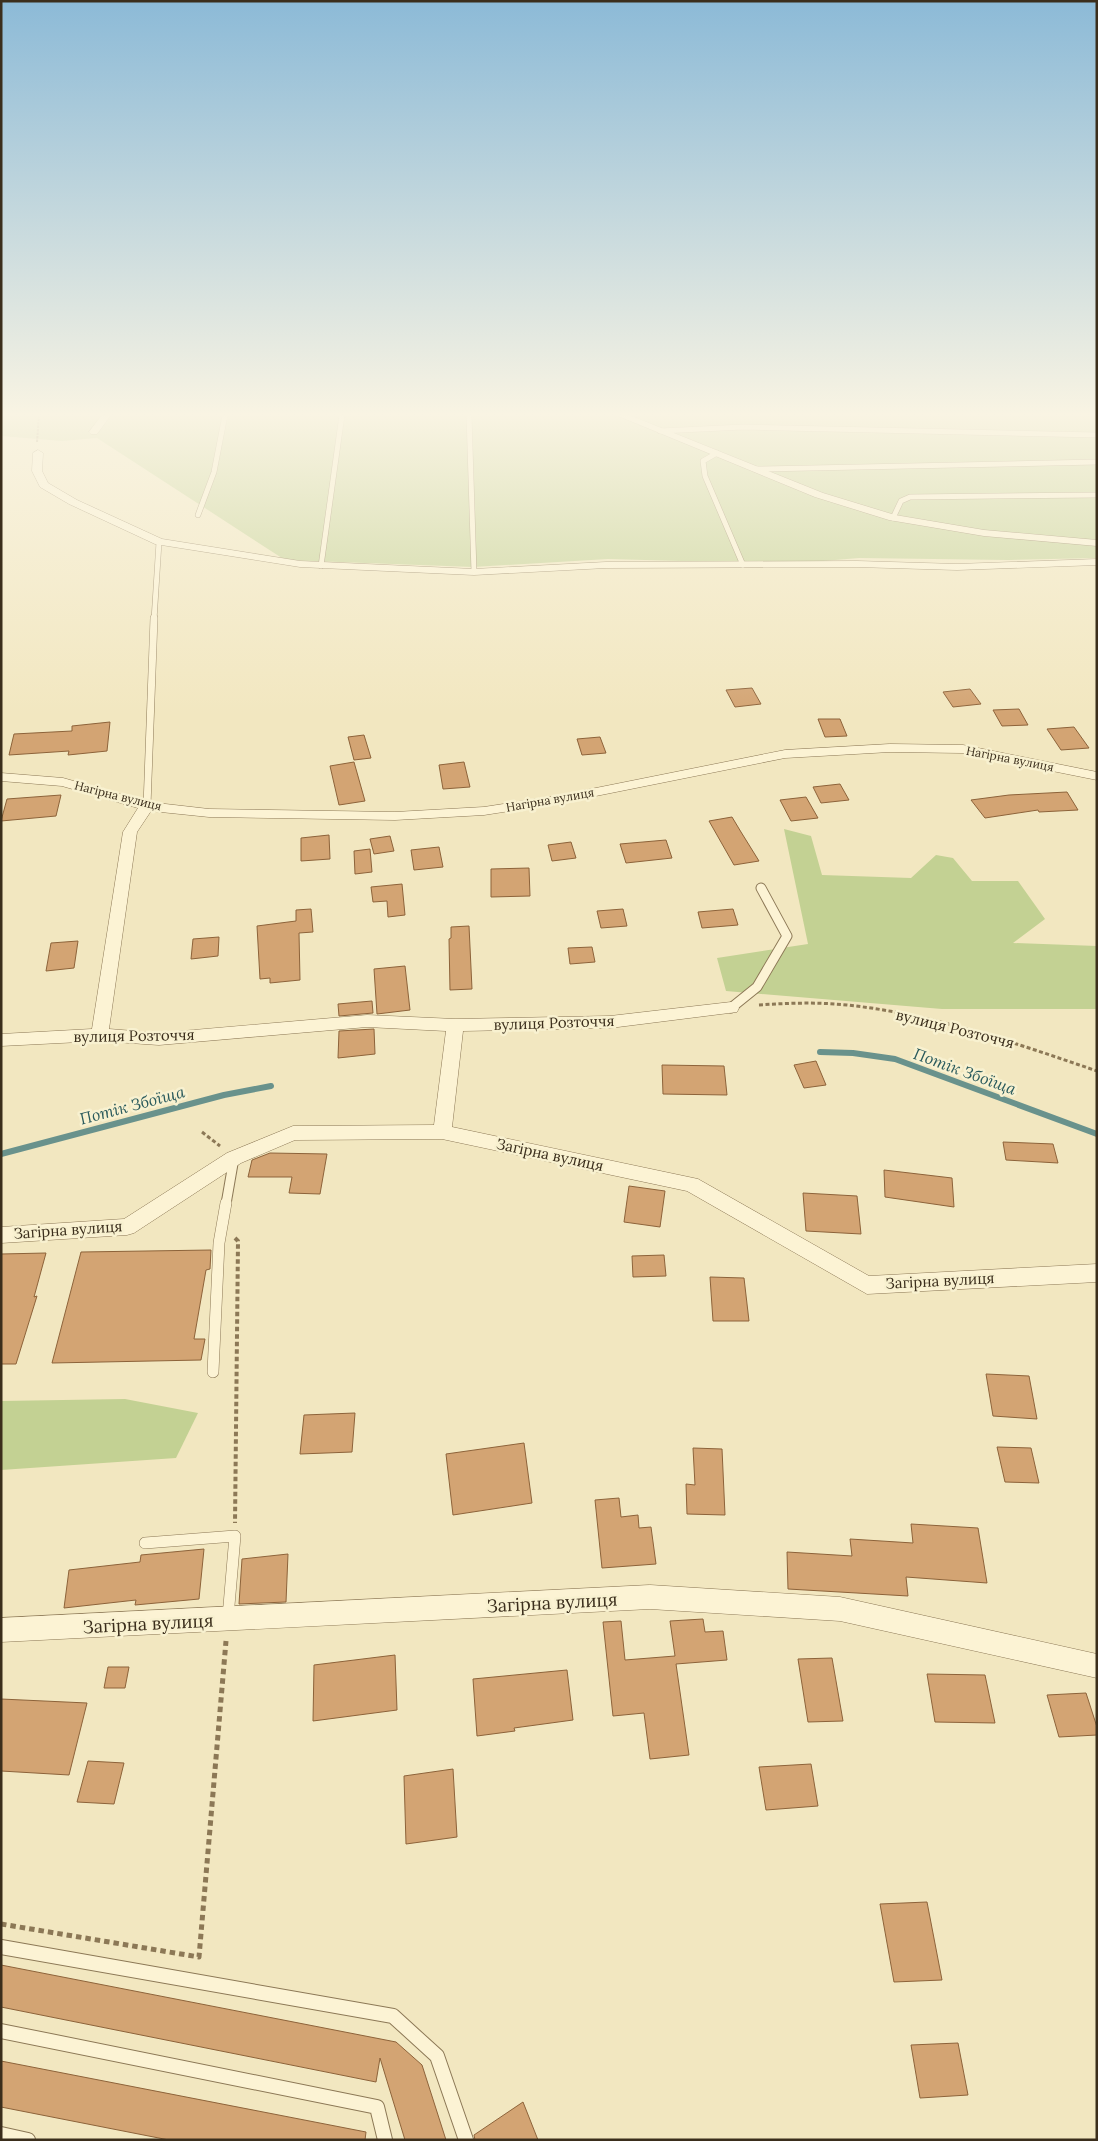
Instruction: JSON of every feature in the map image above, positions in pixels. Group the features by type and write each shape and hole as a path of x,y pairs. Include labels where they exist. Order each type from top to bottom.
{"street":[{"path":"101,515 159,542 289,563 321,566 474,572 606,565 857,564 957,567 1097,562"},
{"path":"883,515 984,533 1097,542"},
{"name":"Нагірна вулиця","path":"1,777 63,782 148,806 228,813 395,816 484,811 561,799 785,754 890,748 963,749 1097,776"},
{"path":"100,1034 130,832 148,806"},
{"name":"вулиця Розточчя","path":"1,1040 100,1034 159,1039 367,1021 455,1025 610,1022 730,1008"},
{"path":"442,1132 455,1025"},
{"name":"Загірна вулиця","path":"1,1235 128,1227 234,1158 293,1133 442,1132 690,1184 867,1285 1097,1273"},
{"name":"Загірна вулиця","path":"1,1630 659,1598 840,1609 1097,1666"}],"lane":[{"path":"321,566 328,515"},
{"path":"472,515 474,572"},
{"path":"722,515 743,565"},
{"path":"148,806 154,610 159,542"},
{"path":"730,1008 757,988 787,936 761,888"},
{"path":"213,1372 222,1228 234,1158"},
{"path":"144,1543 235,1536 228,1620"},
{"path":"1,1948 393,2016 437,2056 466,2140"},
{"path":"1,2031 377,2107 385,2140"},
{"path":"1,2134 28,2140"}],"path":[{"name":"вулиця Розточчя","path":"730,1008 795,1002 853,1006 888,1012 969,1030 1097,1071"},
{"path":"222,1228 238,1241 235,1536"},
{"path":"1,1924 199,1956 228,1620"}],"green space":[{"path":"216,515 1097,515 1097,558 1009,560 859,558 787,564 608,559 473,567 285,560"},
{"path":"784,829 811,836 822,875 911,878 936,855 953,858 972,881 1018,881 1045,919 1013,943 1097,946 1097,1009 942,1009 726,991 717,958 808,944"},
{"path":"125,1399 198,1413 176,1458 1,1470 1,1401"}],"building":[{"path":"752,688 761,704 735,707 726,690"},
{"path":"970,689 981,704 953,707 943,692"},
{"path":"1019,709 1028,725 1002,726 993,710"},
{"path":"818,719 840,719 847,736 825,737"},
{"path":"110,722 107,751 68,755 69,751 9,755 14,734 72,731 72,726"},
{"path":"1074,727 1089,748 1061,750 1047,729"},
{"path":"364,735 371,758 354,760 348,737"},
{"path":"600,737 606,753 582,755 577,739"},
{"path":"354,762 365,801 339,805 330,766"},
{"path":"464,762 470,787 443,789 439,765"},
{"path":"840,784 849,800 821,803 813,787"},
{"path":"1067,792 1078,810 1039,812 1038,810 985,818 971,800 1009,795"},
{"path":"61,795 56,816 1,821 7,799"},
{"path":"806,797 818,818 791,821 780,800"},
{"path":"732,817 759,861 734,865 709,821"},
{"path":"329,835 330,859 301,861 301,838"},
{"path":"390,836 394,851 374,854 370,839"},
{"path":"666,840 672,858 626,863 620,844"},
{"path":"571,842 576,858 552,861 548,845"},
{"path":"439,847 443,867 414,870 411,850"},
{"path":"370,849 372,872 355,874 354,851"},
{"path":"529,868 530,896 491,897 491,869"},
{"path":"402,884 405,915 388,917 387,901 373,902 371,887"},
{"path":"311,909 313,932 299,933 300,980 270,983 270,978 260,979 257,926 296,921 296,910"},
{"path":"623,909 627,926 601,928 597,911"},
{"path":"733,909 738,925 702,928 698,912"},
{"path":"469,926 472,989 450,990 449,939 451,938 451,927"},
{"path":"219,937 218,956 191,959 193,939"},
{"path":"78,941 74,968 46,971 51,943"},
{"path":"592,947 595,962 570,964 568,948"},
{"path":"405,966 410,1010 377,1014 374,969"},
{"path":"372,1001 373,1013 339,1016 338,1004"},
{"path":"374,1029 375,1054 338,1058 339,1031"},
{"path":"816,1061 826,1085 804,1088 794,1065"},
{"path":"662,1065 724,1066 727,1095 663,1094"},
{"path":"1003,1142 1053,1144 1058,1163 1006,1160"},
{"path":"270,1153 327,1154 320,1194 289,1193 292,1177 248,1177 252,1160"},
{"path":"884,1170 952,1178 954,1207 885,1197"},
{"path":"629,1186 665,1191 660,1227 624,1222"},
{"path":"803,1193 857,1196 861,1234 806,1231"},
{"path":"211,1250 210,1269 206,1270 194,1339 205,1339 201,1360 52,1363 81,1252"},
{"path":"46,1253 34,1297 37,1296 16,1364 1,1364 1,1254"},
{"path":"664,1255 666,1276 633,1277 632,1256"},
{"path":"710,1277 744,1278 749,1321 713,1321"},
{"path":"986,1374 1029,1376 1037,1419 993,1416"},
{"path":"355,1413 352,1452 300,1454 304,1415"},
{"path":"524,1443 532,1503 453,1515 446,1454"},
{"path":"997,1447 1031,1448 1039,1483 1005,1482"},
{"path":"693,1448 722,1449 725,1515 687,1514 686,1484 695,1485"},
{"path":"619,1498 621,1517 638,1515 639,1528 651,1527 656,1564 602,1568 595,1500"},
{"path":"911,1524 978,1528 987,1583 906,1577 908,1596 788,1589 787,1552 852,1556 850,1539 913,1543"},
{"path":"204,1549 199,1599 135,1605 136,1600 64,1608 69,1570 140,1562 141,1555"},
{"path":"288,1554 286,1602 239,1604 242,1559"},
{"path":"703,1619 705,1632 723,1631 727,1660 676,1664 689,1755 650,1759 644,1713 613,1716 603,1622 621,1621 625,1660 675,1656 670,1621"},
{"path":"395,1655 397,1710 313,1721 314,1665"},
{"path":"832,1658 843,1721 808,1722 798,1659"},
{"path":"108,1667 129,1667 125,1688 104,1688"},
{"path":"567,1670 573,1720 514,1728 515,1731 477,1736 473,1679"},
{"path":"927,1674 985,1675 995,1723 935,1722"},
{"path":"1086,1693 1097,1727 1097,1735 1059,1737 1047,1695"},
{"path":"1,1699 87,1703 69,1775 1,1771"},
{"path":"88,1761 124,1763 114,1804 77,1802"},
{"path":"811,1764 818,1806 766,1810 759,1767"},
{"path":"453,1769 457,1837 406,1844 404,1776"},
{"path":"927,1902 942,1980 894,1982 880,1904"},
{"path":"1,1965 396,2042 422,2065 446,2140 405,2140 380,2058 376,2082 1,2007"},
{"path":"958,2043 968,2095 920,2098 911,2045"},
{"path":"1,2061 366,2132 365,2140 169,2140 1,2107"},
{"path":"523,2102 538,2140 475,2140 474,2135"}],"waterway":[{"name":"Потік Збоїща","path":"820,1052 853,1053 895,1059 1097,1134"},
{"name":"Потік Збоїща","path":"1,1154 224,1095 271,1086"}]}
